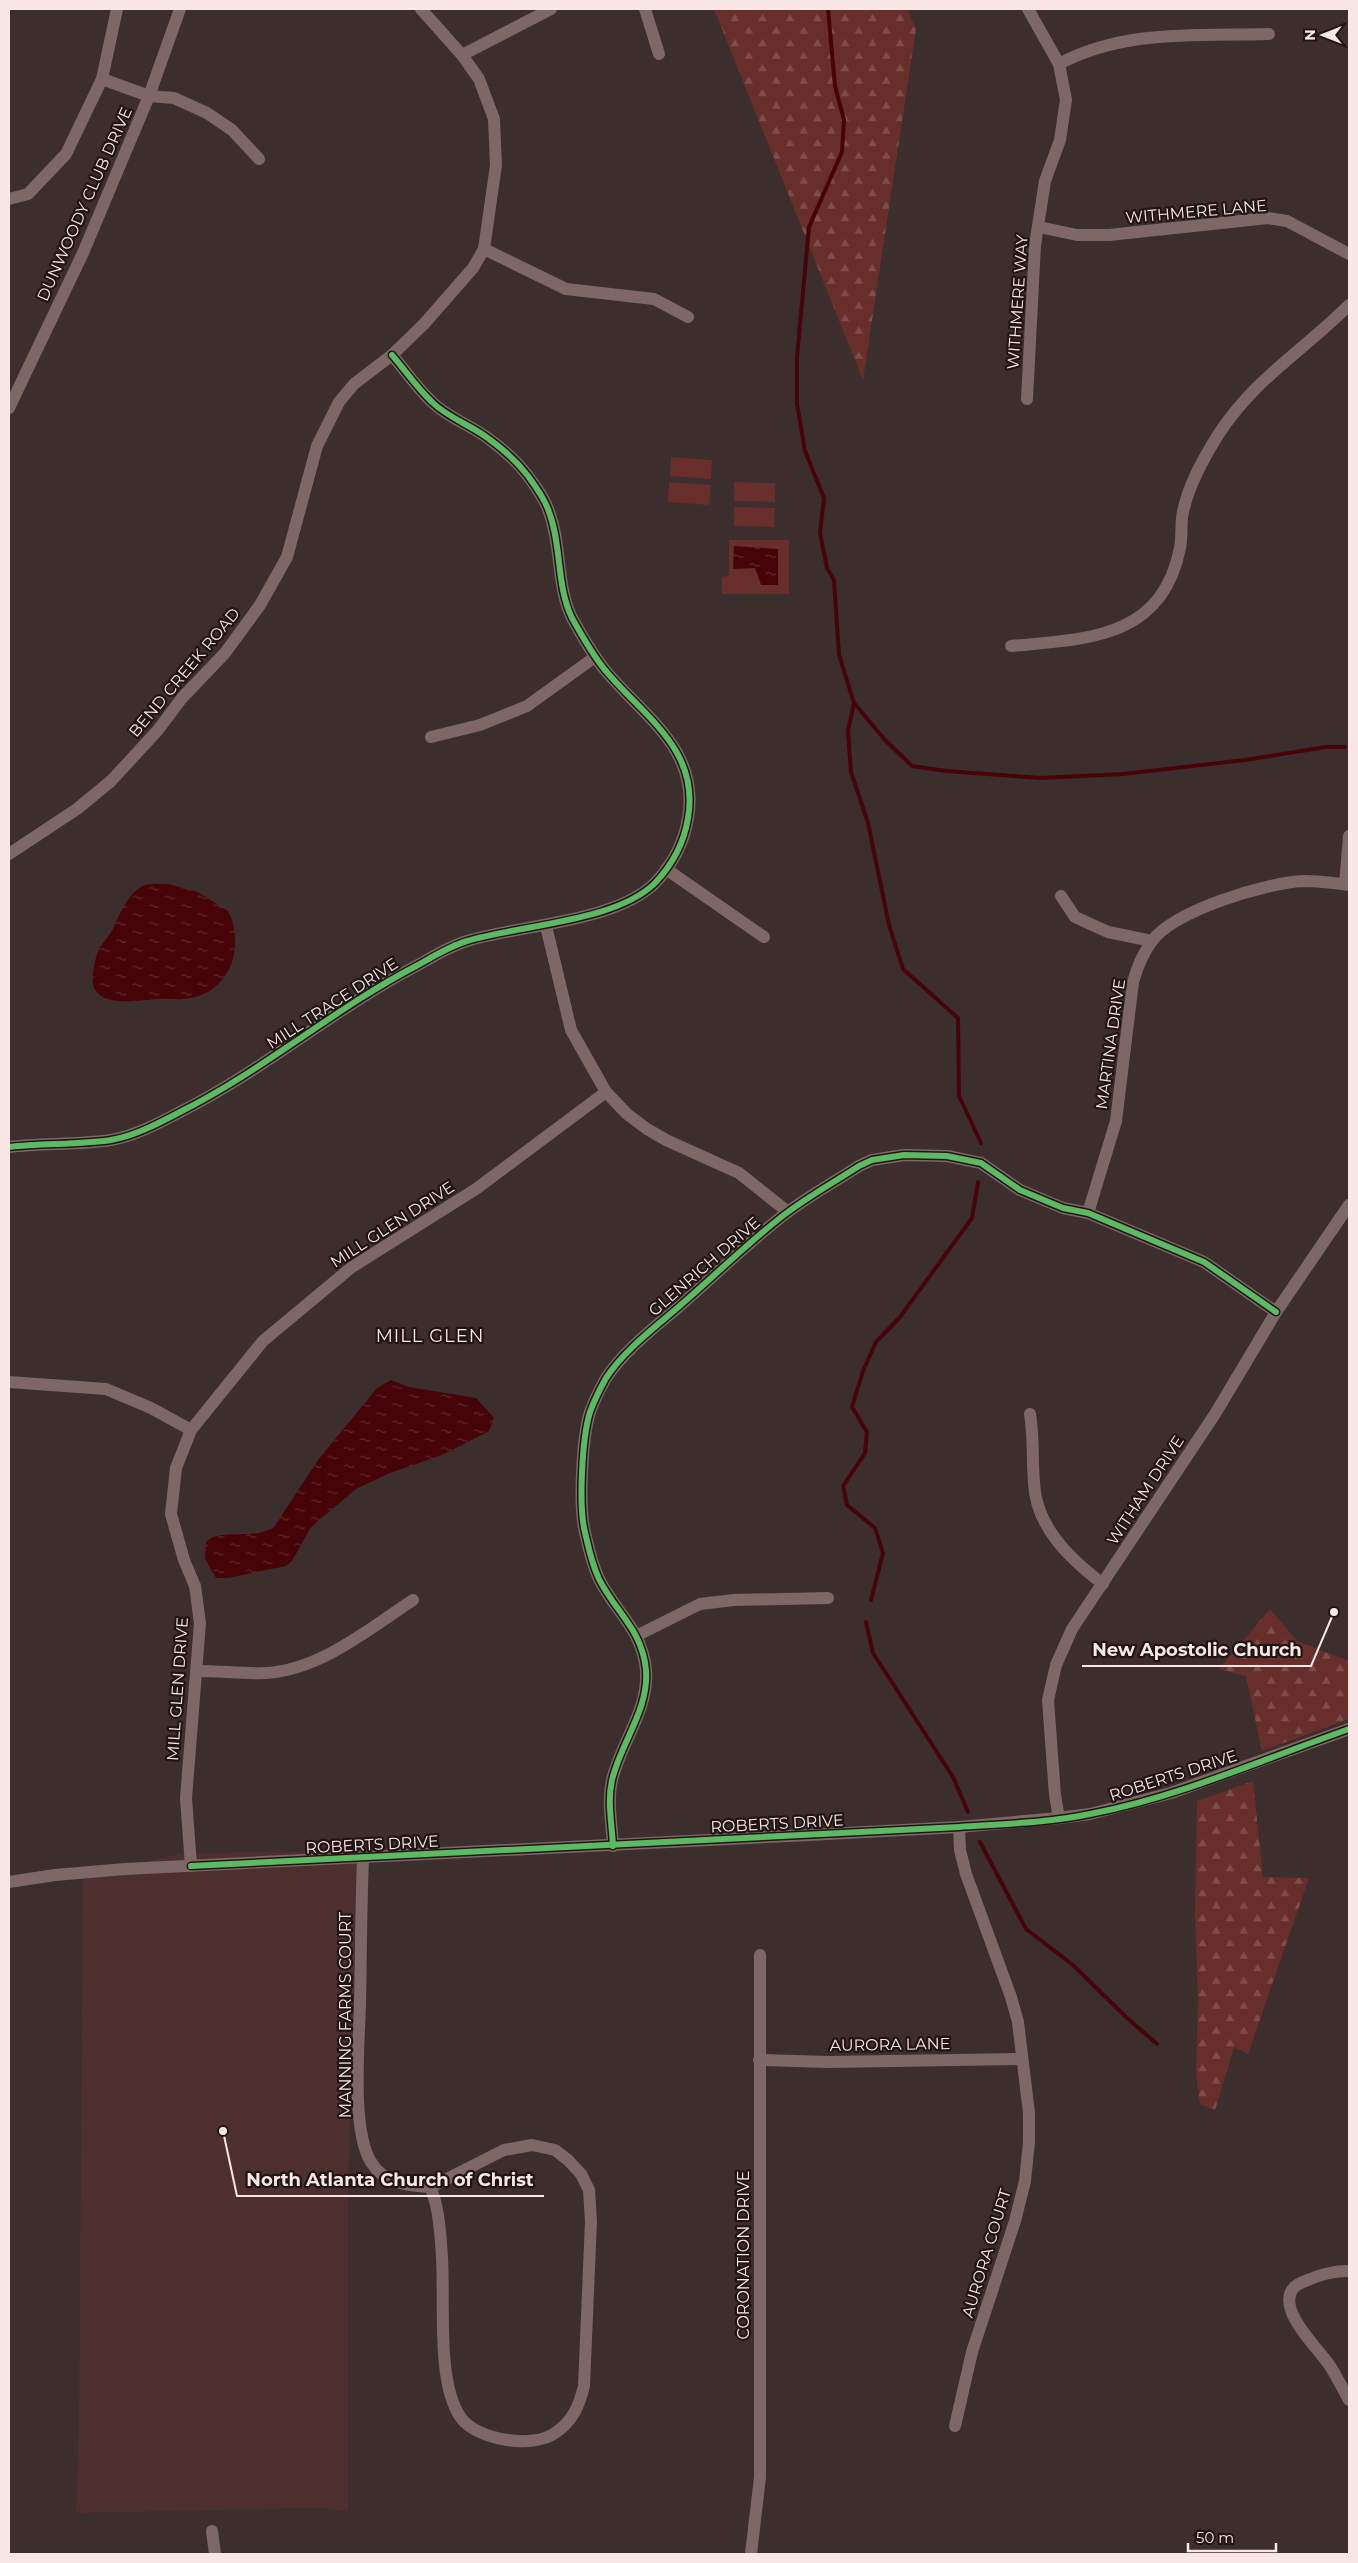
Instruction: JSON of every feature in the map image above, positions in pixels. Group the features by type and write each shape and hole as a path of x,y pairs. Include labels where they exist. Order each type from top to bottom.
{"street":[{"path":"9,199 28,194 66,154 102,79 117,9"},
{"name":"DUNWOODY CLUB DRIVE","path":"9,408 83,253 149,96 180,9"},
{"name":"BEND CREEK ROAD","path":"9,854 77,809 111,781 158,730 182,698 225,653 260,605 287,557 317,446 335,409 354,384 392,354 451,294 474,268 484,250 496,165 494,119 479,79 462,55 421,9"},
{"path":"462,55 551,9"},
{"path":"645,9 659,54"},
{"name":"WITHMERE WAY","path":"1027,399 1030,300 1035,245 1045,181 1060,140 1066,100 1059,64 1028,9"},
{"path":"1059,64 1085,50 1148,37 1269,34"},
{"path":"102,79 149,96 174,98 207,113 232,130 259,159"},
{"name":"WITHMERE LANE","path":"1039,227 1077,235 1109,235 1268,218 1287,222 1349,254"},
{"path":"484,250 566,290 654,299 688,317"},
{"path":"1011,646 1082,639 1121,627 1137,620 1148,611 1168,586 1174,573 1181,546 1182,516 1190,490 1202,462 1219,434 1246,396 1273,370 1349,306"},
{"name":"MILL TRACE DRIVE","path":"9,1147 113,1140 155,1124 218,1093 380,984 430,958 466,942 546,926 600,911 640,894 654,884 678,854 686,830 690,787 685,767 664,734 595,656 567,605 553,524 538,489 526,473 490,439 461,423 433,403 392,354"},
{"path":"431,737 480,725 526,706 595,656"},
{"path":"1347,884 1349,836"},
{"path":"666,868 764,937"},
{"name":"MARTINA DRIVE","path":"1088,1213 1116,1121 1133,982 1152,940 1176,920 1192,911 1243,894 1303,881 1347,884"},
{"path":"1061,896 1076,917 1108,932 1152,940"},
{"path":"546,926 571,1030 606,1092 627,1114 647,1129 691,1152 740,1173 788,1212"},
{"name":"MILL GLEN DRIVE","path":"191,1866 186,1798 200,1623 194,1586 184,1560 171,1514 176,1468 191,1430 263,1341 352,1267 476,1188 606,1092"},
{"name":"GLENRICH DRIVE","path":"612,1846 609,1800 612,1779 645,1694 644,1655 638,1636 600,1580 588,1548 583,1524 582,1488 584,1448 590,1412 607,1378 620,1360 648,1333 788,1212 859,1166 872,1160 904,1155 947,1156 981,1163 1020,1190 1064,1208 1088,1213 1204,1262 1276,1312"},
{"name":"WITHAM DRIVE","path":"1059,1818 1048,1700 1051,1682 1072,1629 1214,1414 1276,1312 1349,1205"},
{"path":"9,1382 106,1389 151,1408 191,1430"},
{"path":"1030,1414 1034,1442 1034,1485 1046,1524 1076,1563 1103,1584"},
{"path":"638,1636 677,1614 708,1603 734,1600 828,1598"},
{"path":"197,1671 268,1673 311,1663 330,1656 413,1600"},
{"name":"ROBERTS DRIVE","path":"9,1882 88,1872 959,1827 1059,1818 1112,1809 1171,1793 1349,1729"},
{"name":"AURORA COURT","path":"954,2426 972,2352 1001,2268 1025,2181 1029,2113 1016,2014 966,1874 960,1850 959,1827"},
{"name":"MANNING FARMS COURT","path":"362,1858 358,2064 360,2125 364,2147 372,2164 397,2183 431,2187"},
{"name":"CORONATION DRIVE","path":"751,2554 760,2477 760,1955"},
{"name":"AURORA LANE","path":"759,2060 828,2062 1022,2059"},
{"path":"532,2145 555,2150 581,2174 589,2190 591,2221 584,2386 580,2406 569,2421 554,2434 539,2439 514,2440 484,2435 471,2428 461,2418 454,2405 445,2361 441,2241 436,2205 431,2187 504,2150 532,2145"},
{"path":"1349,2272 1338,2271 1314,2277 1298,2285 1291,2291 1289,2302 1295,2319 1309,2342 1330,2365 1349,2400"},
{"path":"212,2531 215,2554"}],"shaded area":[{"path":"357,1851 348,2197 348,2511 319,2508 76,2513 79,2428 83,1877 182,1853"}],"green space":[{"path":"714,9 907,9 916,29 863,380"},
{"path":"671,457 712,460 711,479 670,476"},
{"path":"669,482 711,485 709,505 668,502"},
{"path":"734,482 775,483 775,502 734,501"},
{"path":"734,507 775,508 774,527 734,526"},
{"path":"729,540 789,540 789,594 722,594 722,577 729,576"},
{"path":"1270,1609 1297,1641 1349,1661 1349,1719 1262,1751 1246,1676 1219,1669"},
{"path":"1253,1781 1263,1877 1309,1878 1248,2054 1234,2047 1215,2110 1200,2104 1196,2075 1198,2000 1195,1911 1197,1801"}],"water":[{"path":"734,546 778,549 778,585 761,585 755,568 733,569"},
{"path":"168,884 198,892 228,911 232,919 235,935 234,955 231,965 213,989 194,998 133,1001 107,999 95,990 93,981 99,949 112,930 126,903 135,892 145,885"},
{"path":"391,1380 409,1387 476,1398 494,1418 489,1431 442,1455 390,1473 356,1489 311,1527 292,1561 286,1566 228,1578 216,1578 205,1559 206,1542 220,1535 256,1533 274,1527 318,1460 377,1388"}],"waterway":[{"path":"828,9 835,86 844,120 842,152 809,227 797,357 797,404 805,451 824,498 820,533 827,568 834,580 839,655 854,703 885,740 912,766 946,771 1040,778 1123,774 1245,760 1326,747 1345,747"},
{"path":"854,703 848,731 851,772 868,823 889,925 903,969 958,1018 959,1096 981,1143"},
{"path":"871,1600 883,1553 875,1528 847,1505 843,1486 865,1453 867,1432 852,1407 863,1371 876,1342 900,1317 972,1218 978,1182"},
{"path":"866,1622 873,1653 953,1777 968,1812"},
{"path":"980,1842 1026,1929 1073,1965 1126,2017 1157,2044"}],"cycle path":[{"path":"9,1147 111,1140 147,1129 241,1077 358,1000 442,951 467,941 566,921 616,906 638,896 655,883 677,853 684,836 688,818 689,794 685,772 677,753 665,735 605,670 591,651 572,618 563,592 553,525 543,498 528,476 510,456 482,434 438,408 421,391 392,355"},
{"path":"613,1846 610,1805 612,1780 639,1712 646,1685 646,1670 644,1656 634,1632 599,1579 584,1528 582,1516 582,1470 587,1423 597,1395 606,1378 622,1357 780,1218 819,1191 872,1160 904,1155 947,1156 981,1163 1020,1190 1063,1208 1088,1213 1204,1262 1276,1312"},
{"path":"191,1866 1024,1823 1090,1814 1156,1798 1189,1788 1349,1729"}],"place":[{"name":"New Apostolic Church","path":"1334,1612"},
{"name":"North Atlanta Church of Christ","path":"223,2131"}],"district":[{"name":"MILL GLEN","path":"430,1336"}]}
